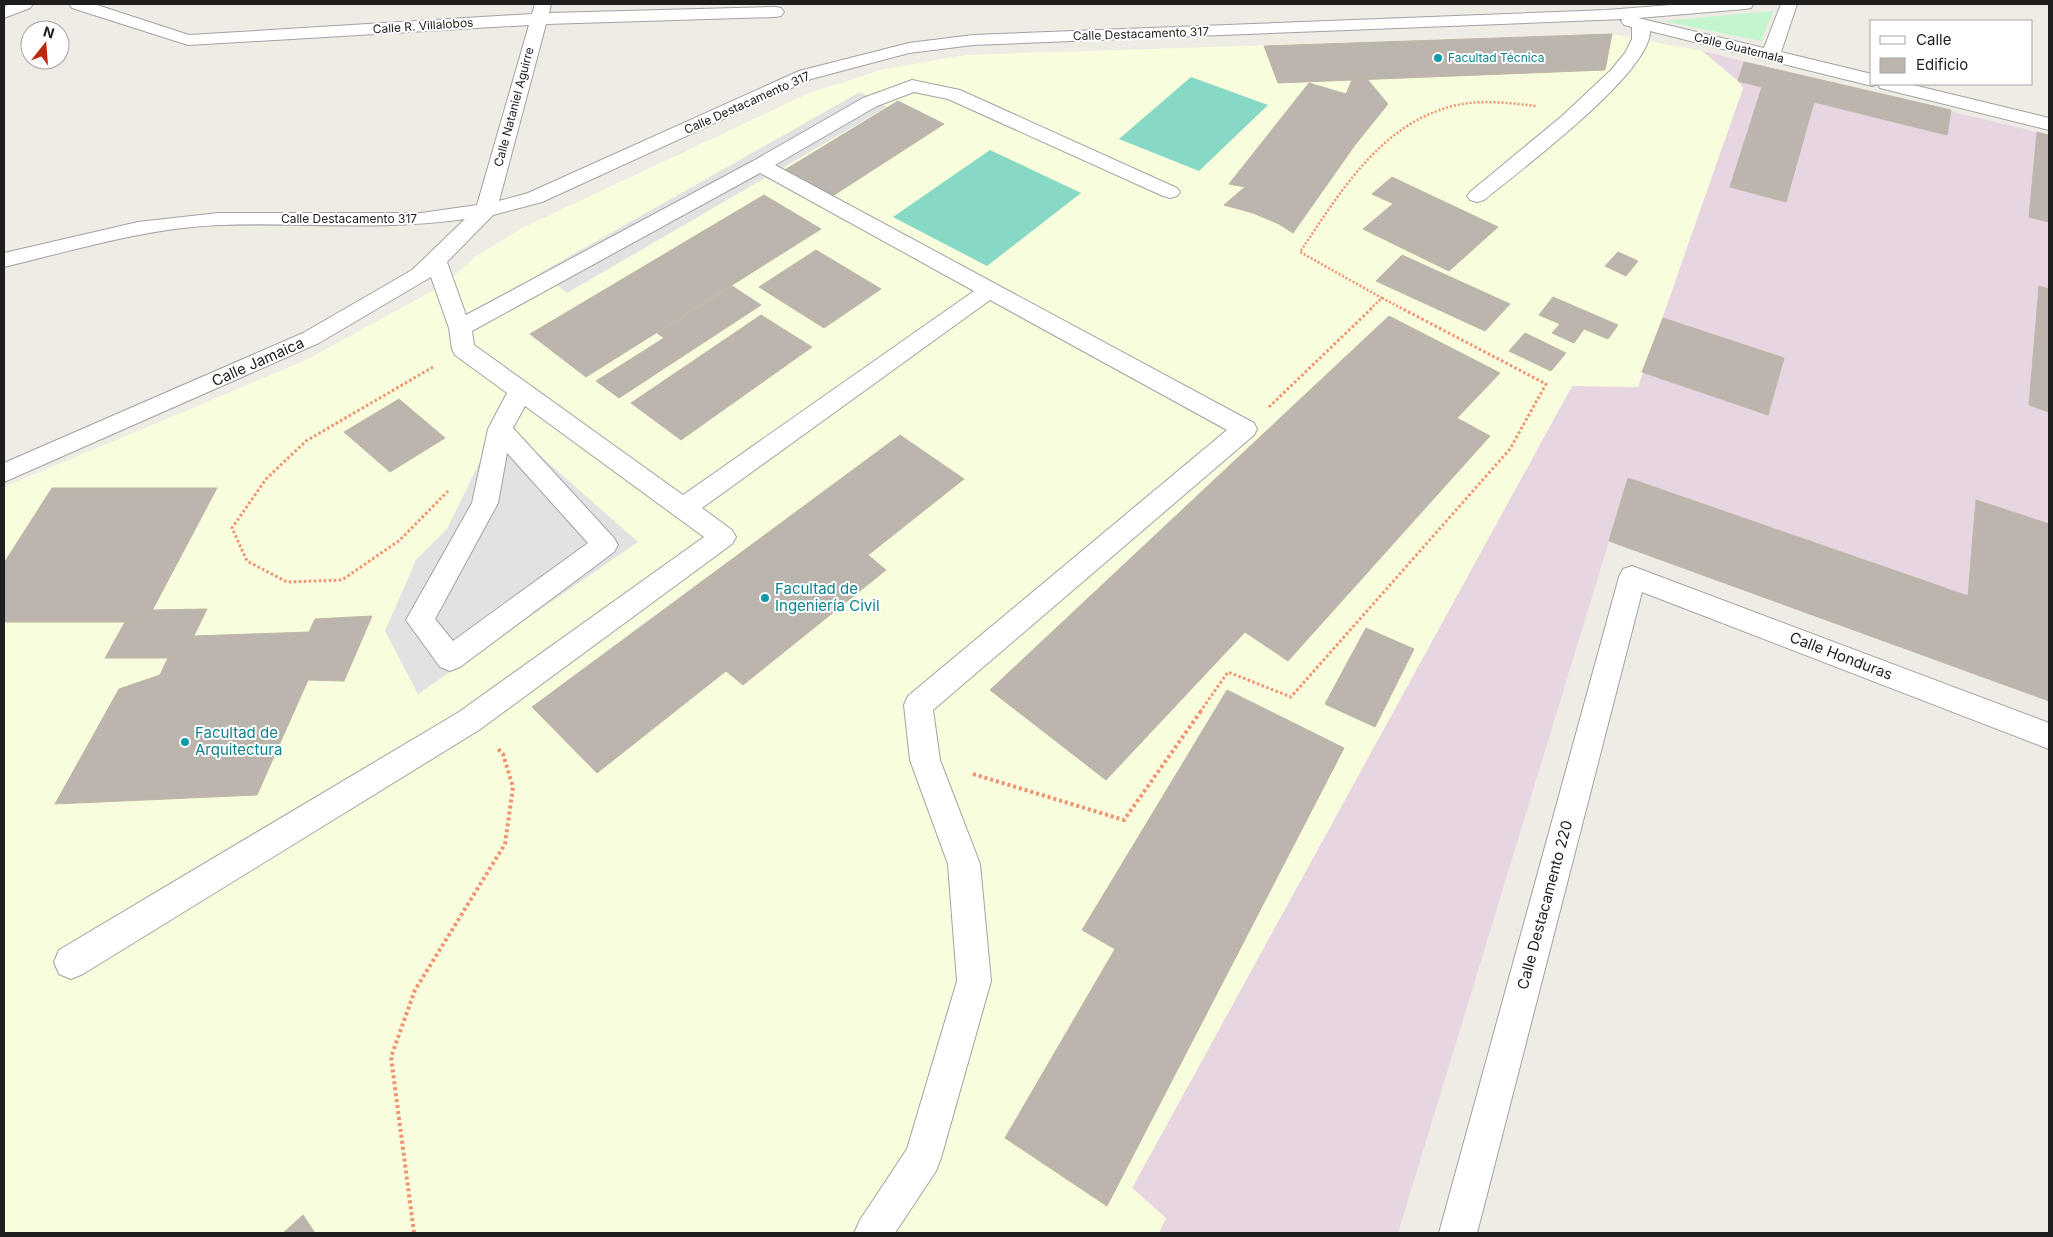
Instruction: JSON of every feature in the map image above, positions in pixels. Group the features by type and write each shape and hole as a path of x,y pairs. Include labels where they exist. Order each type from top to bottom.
{"street":[{"path":"4,13 24,4"},
{"name":"Calle R. Villalobos","path":"78,4 188,40 541,11 775,12"},
{"name":"Calle Destacamento 317","path":"4,260 138,229 218,219 421,219 486,210 544,195 805,75 909,48 973,40 1607,15 1745,4"},
{"path":"1771,55 1790,4"},
{"name":"Calle Nataniel Aguirre","path":"486,210 541,11"},
{"name":"Calle Guatemala","path":"1607,15 1870,80"},
{"path":"1477,196 1604,89 1626,64 1641,40 1641,23"},
{"path":"1891,85 2049,124"},
{"path":"462,338 870,102 912,86 953,94 1170,192"},
{"path":"760,165 1245,430 918,705 925,760 964,864 974,981 923,1158 873,1233"},
{"name":"Calle Jamaica","path":"4,472 312,338 420,275 486,210"},
{"path":"71,962 469,721 723,537 521,390 462,338 436,261"},
{"path":"683,508 988,290"},
{"path":"500,429 605,545 450,659 420,620 485,503 500,429 521,390"},
{"name":"Calle Honduras","path":"1632,577 2049,736"},
{"name":"Calle Destacamento 220","path":"1458,1233 1632,577"}],"path":[{"path":"925,760 1124,820 1228,672 1291,697 1510,449 1546,384 1382,298 1300,252 1352,177 1393,134 1430,112 1466,102 1490,100 1514,102 1576,113"},
{"path":"1245,430 1382,298"},
{"path":"449,490 400,540 342,580 287,582 247,560 232,528 266,479 306,441 462,338"},
{"path":"414,1233 390,1057 415,990 449,938 505,844 513,787 503,754 469,721"}],"shaded area":[{"path":"1612,34 1702,51 1738,81 1743,88 1638,387 1572,386 1132,1188 1166,1218 1159,1233 4,1233 4,487 304,361 445,284 475,257 520,229 809,93 884,69 966,55"},
{"path":"1702,51 2049,135 2049,701 1609,541 1398,1233 1159,1233 1166,1218 1132,1188 1572,386 1638,387 1743,88 1738,81"},
{"path":"1191,77 1268,105 1199,171 1119,139"},
{"path":"860,92 887,107 567,293 540,273"},
{"path":"990,150 1081,193 987,266 893,217"},
{"path":"509,428 638,542 418,694 385,631 416,560 447,529 489,443"}],"green space":[{"path":"1773,11 1761,41 1663,21"}],"building":[{"name":"Facultad Técnica","path":"1612,34 1605,70 1278,83 1264,46"},
{"path":"1744,62 1951,110 1947,135 1814,102 1786,202 1730,187 1762,87 1738,81"},
{"path":"1367,79 1388,104 1355,145 1293,233 1279,224 1253,213 1224,205 1245,187 1229,184 1309,83 1346,94 1352,80"},
{"path":"898,101 944,124 831,197 783,171"},
{"path":"2037,132 2049,135 2049,222 2029,217"},
{"path":"1392,177 1413,187 1394,204 1372,194"},
{"path":"1413,187 1498,227 1449,271 1363,229"},
{"path":"764,195 821,229 586,377 530,334"},
{"path":"816,250 881,289 824,328 759,287"},
{"path":"1618,252 1638,261 1626,276 1605,266"},
{"path":"1402,255 1510,304 1485,331 1376,281"},
{"path":"732,286 761,305 619,398 596,381 664,338 657,333"},
{"path":"2039,286 2049,289 2049,412 2029,405"},
{"path":"1553,297 1618,325 1608,339 1584,329 1574,343 1552,333 1560,324 1539,315"},
{"path":"761,315 812,347 681,440 631,403"},
{"path":"1389,316 1500,373 1457,418 1490,436 1288,661 1245,632 1106,780 990,690"},
{"path":"1663,318 1784,358 1768,415 1642,372"},
{"path":"1525,333 1566,353 1551,371 1509,351"},
{"path":"399,399 445,438 390,472 344,432"},
{"name":"Facultad de Ingeniería Civil","path":"900,435 964,479 868,555 886,570 743,685 726,671 597,773 532,707"},
{"path":"1628,478 1968,596 1976,500 2049,524 2049,701 1609,541"},
{"path":"52,488 217,488 146,622 4,622 4,563"},
{"path":"207,609 183,658 105,658 125,622 146,622 152,610"},
{"name":"Facultad de Arquitectura","path":"372,616 344,681 308,680 257,795 55,804 119,689 160,675 168,658 183,658 194,636 309,632 315,619"},
{"path":"1366,628 1414,649 1375,727 1325,704"},
{"path":"1227,690 1344,748 1107,1206 1005,1138 1115,949 1082,930"},
{"path":"303,1215 315,1233 283,1233"}],"place":[{"name":"Facultad Técnica","path":"1438,58"},
{"name":"Facultad de Ingeniería Civil","path":"765,598"},
{"name":"Facultad de Arquitectura","path":"185,742"}]}
